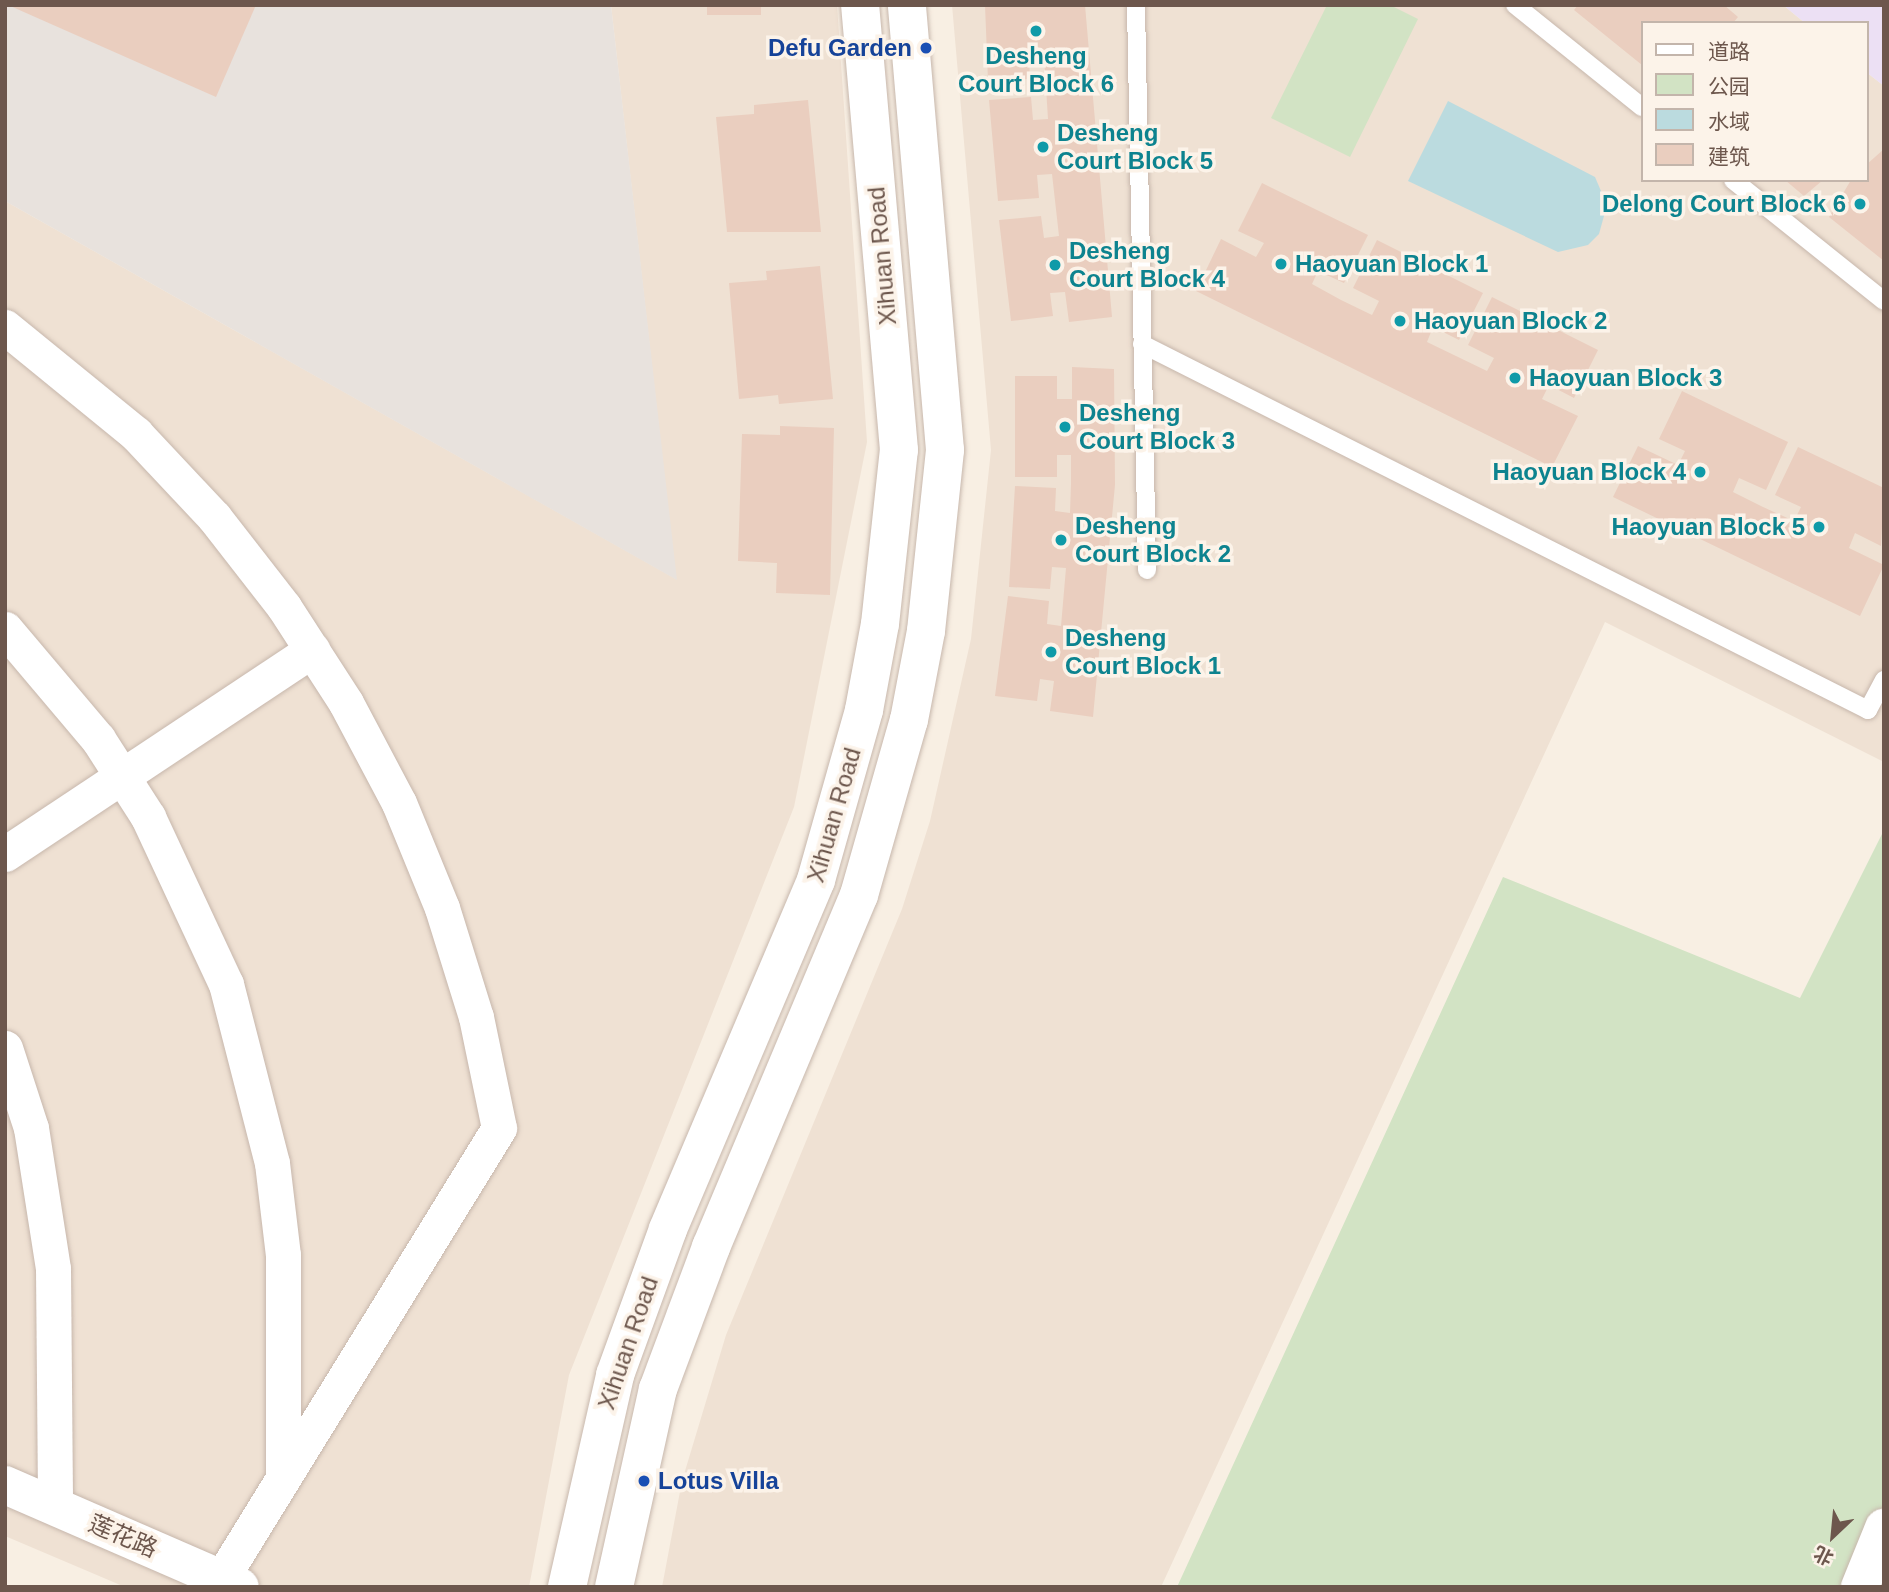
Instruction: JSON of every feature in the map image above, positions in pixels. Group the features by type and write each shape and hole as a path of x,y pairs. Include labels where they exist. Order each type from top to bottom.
{"main road":[{"name":"Xihuan Road","path":"568,1587 593,1451 619,1363 816,880 860,722 880,624 899,450 860,5"},
{"name":"Xihuan Road","path":"614,1587 658,1389 711,1247 859,895 909,720 926,631 945,450 906,5"},
{"name":"莲花路","path":"5,1485 230,1583"},
{"path":"1860,1587 1884,1528"}],"street":[{"path":"5,327 136,435 214,517 312,650 399,803 442,908 476,1017 499,1128 283,1478 230,1583"},
{"path":"5,629 122,776 191,899 254,1073 283,1255 283,1478"},
{"path":"5,854 312,650"},
{"path":"5,1048 31,1128 52,1258 55,1507"}],"lane":[{"path":"1136,5 1147,570"},
{"path":"1515,5 1640,105"},
{"path":"1735,182 1884,301"},
{"path":"1142,344 1868,710 1884,680"}],"shaded area":[{"path":"5,5 611,5 677,580 5,201"},
{"path":"611,5 837,5 867,442 794,807 569,1375 529,1587 125,1587 5,1536 5,201 676,579"},
{"path":"952,5 1783,5 1803,21 1640,21 1640,182 1868,182 1868,74 1884,86 1884,762 1605,622 1161,1587 662,1587 682,1481 726,1335 902,909 930,821 971,639 991,450"},
{"path":"1783,5 1884,5 1884,86 1868,74 1868,21 1803,21"}],"green space":[{"path":"1327,5 1390,5 1418,19 1350,157 1271,118"},
{"path":"1884,830 1884,1587 1177,1587 1503,877 1800,998"}],"water":[{"path":"1448,101 1595,177 1607,205 1599,234 1588,245 1558,252 1408,181"}],"building":[{"path":"8,5 256,5 216,97"},
{"path":"707,5 761,5 761,15 707,15"},
{"path":"985,5 1085,5 1112,317 1069,322 1065,292 1050,293 1053,316 1011,321 999,220 1041,216 1044,238 1059,236 1052,174 1037,175 1039,198 998,201 989,100 1031,97 1033,120 1048,119 1044,56 1029,57 1030,79 988,81"},
{"path":"1578,5 1724,5 1738,17 1735,21 1640,21 1640,63 1574,10"},
{"path":"808,100 821,232 727,232 716,117 754,114 754,105"},
{"name":"Delong Court Block 6","path":"1884,149 1884,261 1829,217 1850,182 1868,182 1868,163"},
{"path":"1787,182 1821,182 1804,196"},
{"path":"1262,183 1368,235 1344,283 1318,271 1312,284 1341,300 1372,315 1379,301 1353,288 1377,240 1483,293 1459,340 1433,327 1427,342 1487,371 1494,358 1468,345 1492,297 1598,350 1574,398 1549,385 1542,399 1578,416 1552,467 1196,291 1221,239 1256,257 1264,243 1238,231"},
{"path":"820,266 833,399 779,404 778,395 739,399 729,283 767,280 766,271"},
{"path":"1072,367 1114,369 1115,485 1093,717 1050,711 1054,681 1040,679 1037,701 995,696 1008,596 1049,601 1047,624 1061,626 1066,568 1052,567 1050,589 1009,587 1015,486 1056,488 1055,511 1070,513 1071,455 1057,455 1057,477 1015,477 1015,376 1057,376 1057,399 1072,399"},
{"path":"1682,391 1788,442 1766,490 1739,478 1733,492 1763,507 1794,521 1801,507 1775,495 1798,447 1884,488 1881,546 1855,533 1849,548 1884,565 1860,616 1613,497 1638,446 1678,465 1685,451 1659,439"},
{"path":"780,426 834,428 830,595 776,593 777,563 738,561 742,434 780,435"}],"place":[{"name":"Desheng Court Block 6","path":"1036,31"},
{"name":"Defu Garden","path":"926,48"},
{"name":"Desheng Court Block 5","path":"1043,147"},
{"name":"Delong Court Block 6","path":"1860,204"},
{"name":"Haoyuan Block 1","path":"1281,264"},
{"name":"Desheng Court Block 4","path":"1055,265"},
{"name":"Haoyuan Block 2","path":"1400,321"},
{"name":"Haoyuan Block 3","path":"1515,378"},
{"name":"Desheng Court Block 3","path":"1065,427"},
{"name":"Haoyuan Block 4","path":"1700,472"},
{"name":"Haoyuan Block 5","path":"1819,527"},
{"name":"Desheng Court Block 2","path":"1061,540"},
{"name":"Desheng Court Block 1","path":"1051,652"},
{"name":"Lotus Villa","path":"644,1481"}]}
